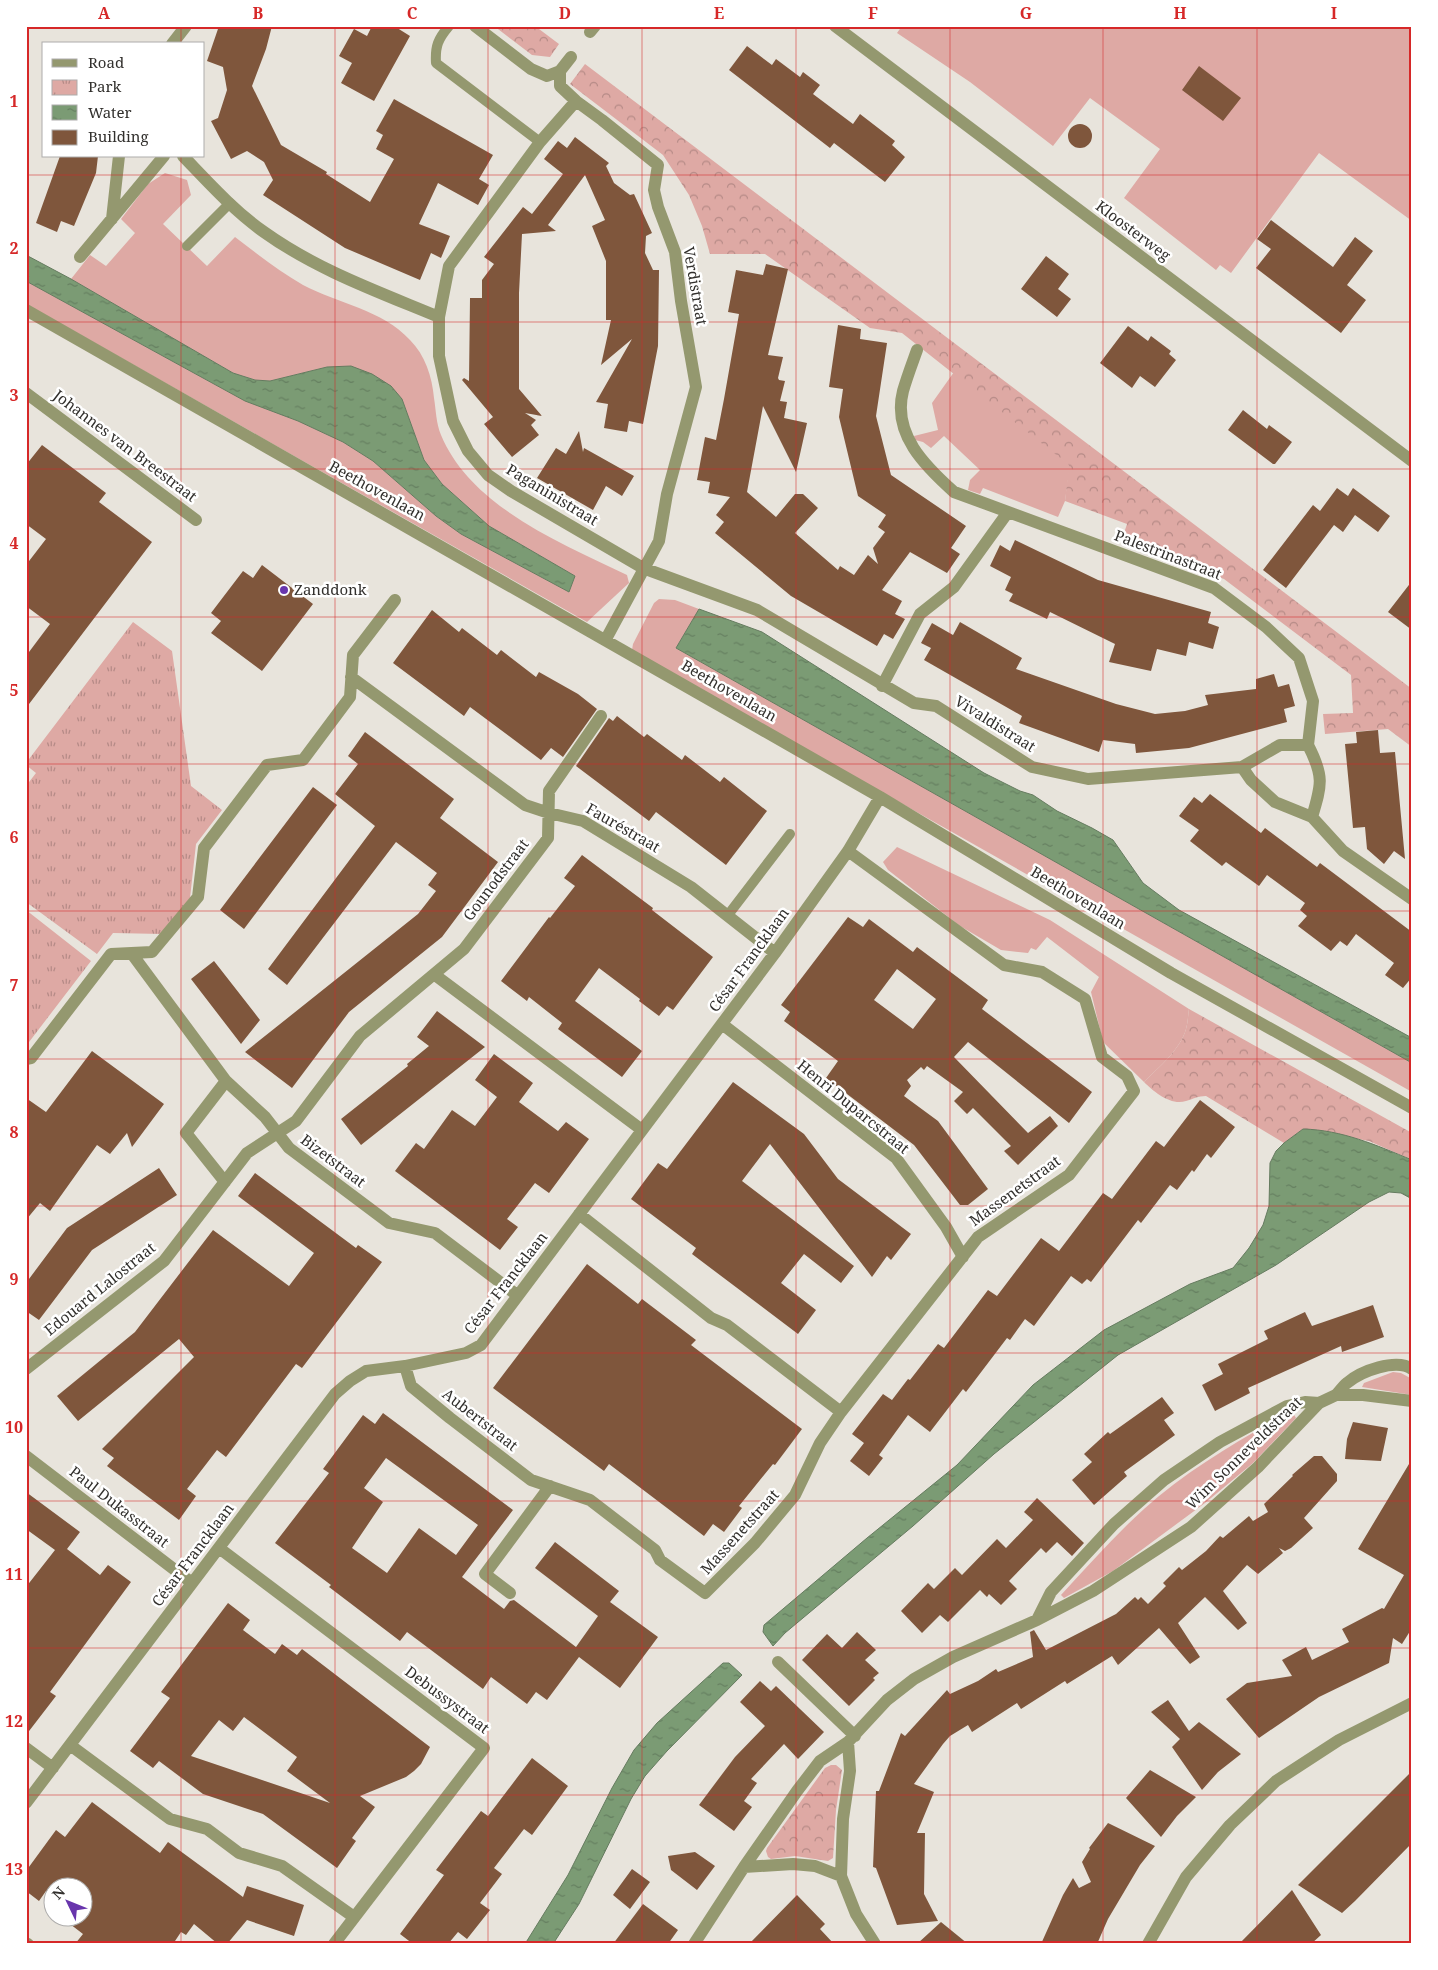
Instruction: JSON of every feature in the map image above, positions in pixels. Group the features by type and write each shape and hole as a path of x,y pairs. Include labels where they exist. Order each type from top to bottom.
{"street":[{"path":"174,42 186,26"},
{"path":"476,26 531,69 547,76 560,71 571,57"},
{"name":"Kloosterweg","path":"835,26 1412,461"},
{"name":"Verdistraat","path":"560,71 560,86 576,101 658,165 654,190 658,207 675,252 681,301 696,387 667,494 659,542 643,568 606,639"},
{"name":"Paganinistraat","path":"576,101 540,142 449,266 439,317 439,356 453,421 468,451 488,475 511,491 643,568"},
{"path":"112,219 119,158"},
{"path":"80,257 162,158"},
{"path":"185,158 230,203 263,232 317,265 439,317"},
{"name":"Beethovenlaan","path":"26,310 606,639 880,797 1171,974 1412,1108"},
{"name":"Palestrinastraat","path":"917,350 903,392 902,411 908,440 928,469 954,492 1214,588 1266,627 1299,658 1313,701 1308,745"},
{"name":"Johannes van Breestraat","path":"29,399 196,520"},
{"path":"882,686 920,614 954,587 1008,512"},
{"name":"Vivaldistraat","path":"643,568 757,610 806,638 882,686 914,703 936,706 1032,767 1088,779 1242,767 1280,745 1308,745"},
{"path":"26,1059 31,1058 111,954 152,952 198,897 204,848 267,765 303,760 350,697 353,655 395,600"},
{"name":"Fauréstraat","path":"351,677 525,805 583,821 691,887 776,952"},
{"name":"Gounodstraat","path":"278,1134 296,1121 360,1036 464,949 548,838 549,791 601,716"},
{"path":"1308,745 1318,765 1320,790 1312,817"},
{"path":"1242,767 1251,780 1275,802 1312,817 1343,850 1412,899"},
{"name":"César Francklaan","path":"26,1804 335,1394 350,1381 366,1371 405,1366 466,1353 481,1345 776,952 848,851 880,797"},
{"name":"Massenetstraat","path":"705,1594 755,1543 795,1495 820,1444 841,1412 978,1237 1069,1175 1134,1091 1126,1076 1102,1057 1085,999 1042,972 1004,965 848,851"},
{"name":"Bizetstraat","path":"132,954 226,1081 264,1117 289,1148 389,1223 435,1233 518,1296"},
{"path":"435,975 642,1130"},
{"name":"Henri Duparcstraat","path":"722,1024 896,1158 946,1227 963,1257"},
{"path":"225,1182 186,1133 226,1081"},
{"name":"Edouard Lalostraat","path":"26,1369 164,1261 247,1153 278,1134"},
{"path":"579,1214 711,1318 727,1325 841,1412"},
{"name":"Wim Sonneveldstraat","path":"694,1944 796,1791 820,1761 851,1739 887,1700 914,1679 952,1657 1038,1620 1093,1591 1191,1527 1258,1467 1319,1403 1336,1395 1348,1382 1362,1374 1392,1364 1406,1365 1412,1369"},
{"name":"Aubertstraat","path":"405,1366 411,1386 531,1480 590,1500 655,1550 660,1560 705,1594"},
{"name":"Wim Sonneveldstraat","path":"1336,1395 1363,1395 1412,1401"},
{"name":"Wim Sonneveldstraat","path":"1038,1620 1051,1592 1114,1524 1164,1480 1220,1442 1287,1406 1305,1402 1319,1403"},
{"name":"Paul Dukasstraat","path":"26,1456 192,1583"},
{"path":"510,1592 485,1574 550,1486"},
{"name":"Debussystraat","path":"219,1548 484,1748 334,1944"},
{"path":"778,1662 851,1739 841,1876 856,1914 875,1944"},
{"path":"1148,1944 1186,1877 1230,1825 1276,1781 1339,1740 1412,1703"},
{"path":"70,1746 170,1819 207,1829 239,1853 282,1866 354,1917"},
{"path":"26,1748 53,1768"},
{"path":"744,1867 793,1864 815,1866 841,1876"}],"lane":[{"path":"449,26 440,37 435,48 436,63 540,142"},
{"path":"187,246 230,203"},
{"path":"728,915 790,834"}],"green space":[{"path":"494,26 535,26 559,44 550,57 532,55"},
{"path":"902,26 1412,26 1412,221 1319,153 1231,273 1220,265 1216,270 1124,198 1160,149 1090,98 1053,146 970,82 897,33"},
{"path":"585,64 1412,689 1412,747 1388,729 1325,734 1323,714 1353,713 1351,675 1224,579 1121,542 1127,524 1065,501 1069,465 902,333 870,328 765,254 710,254 702,226 689,195 663,155 570,84"},
{"path":"165,173 187,180 191,195 163,224 207,266 235,237 303,285 373,314 399,330 410,340 424,359 432,382 437,421 441,435 455,460 473,483 520,520 574,550 627,575 629,583 587,622 26,304 26,281 245,401 298,421 343,442 373,461 436,516 461,534 569,592 575,576 489,526 442,484 424,460 402,399 327,367 270,381 255,380 233,373 71,279 90,255 106,266 135,233 121,219 148,184"},
{"path":"954,372 1070,465 1065,501 1058,517 983,488 980,494 968,490 970,480 980,470 944,436 931,448 923,442 915,440 914,436 938,430 932,403"},
{"path":"659,599 675,600 699,609 676,648 1412,1063 1412,1092 637,654 632,650 633,644 654,603"},
{"path":"133,622 172,651 191,786 222,810 196,844 190,898 162,934 113,933 97,954 26,902 26,786 36,773 26,763"},
{"path":"897,847 1050,920 1189,1009 1186,1029 1174,1051 1144,1082 1103,1042 1091,992 1099,977 1047,937 1036,950 1031,948 1028,953 1001,950 960,926 888,870 883,862"},
{"path":"26,910 91,961 26,1046"},
{"path":"1189,1009 1412,1133 1412,1160 1369,1141 1303,1129 1284,1143 1206,1096 1175,1102 1158,1094 1144,1082 1179,1044 1186,1029"},
{"path":"1393,1372 1401,1373 1412,1379 1412,1395 1362,1387 1364,1383"},
{"path":"1293,1413 1296,1418 1253,1463 1205,1503 1113,1571 1064,1598 1061,1595 1101,1551 1160,1495 1229,1447 1284,1415"},
{"path":"836,1765 842,1770 836,1810 833,1858 828,1861 795,1856 771,1859 768,1857 767,1848 825,1768"}],"water":[{"path":"26,255 233,373 255,380 270,381 327,367 351,366 372,374 391,386 402,399 424,460 442,484 489,526 575,576 569,592 461,534 436,516 373,461 343,442 298,421 245,401 26,281"},
{"path":"699,609 762,632 984,773 1020,791 1033,795 1057,811 1113,840 1143,883 1179,910 1412,1038 1412,1063 676,648"},
{"path":"1303,1129 1345,1135 1412,1160 1412,1199 1401,1193 1389,1192 1369,1202 1276,1265 1118,1355 994,1454 913,1526 785,1633 773,1646 763,1632 764,1625 957,1465 1033,1385 1104,1330 1190,1284 1233,1268 1249,1248 1263,1225 1269,1206 1270,1163 1276,1151"},
{"path":"723,1663 729,1663 742,1675 645,1776 631,1799 579,1904 553,1944 525,1944 568,1875 612,1788 634,1750 657,1723"}],"building":[{"path":"219,26 272,26 266,49 252,86 281,145 327,172 326,174 370,202 394,159 376,149 383,135 376,131 394,99 493,155 479,179 489,185 478,205 438,183 419,224 450,236 441,258 431,253 420,280 345,248 263,195 273,180 264,162 247,151 231,159 211,121 218,118 227,90 223,67 207,61"},
{"path":"372,26 394,26 410,36 374,101 341,83 352,63 339,56 354,29 367,36"},
{"path":"747,46 772,65 776,59 800,77 803,72 820,85 813,94 853,124 860,114 895,141 892,145 905,157 885,182 834,143 830,148 729,70"},
{"path":"1199,66 1241,98 1223,121 1182,90"},
{"path":"1080,124 1089,127 1092,136 1089,145 1080,148 1071,145 1068,136 1071,127"},
{"path":"575,137 609,163 606,166 614,183 630,195 634,194 652,233 646,236 645,253 653,270 659,270 658,346 643,424 629,421 627,432 604,428 608,404 596,402 632,339 601,365 611,320 606,320 606,261 592,226 605,220 585,175 548,225 556,231 522,234 519,293 519,389 542,416 525,413 536,420 531,425 539,435 512,457 484,424 493,417 462,380 464,378 469,381 470,298 482,298 482,280 494,264 484,257 523,207 532,214 563,174 544,159 558,141 567,148"},
{"path":"59,158 98,158 96,173 74,226 61,221 57,232 36,223"},
{"path":"1271,220 1333,267 1355,237 1373,251 1347,285 1366,300 1341,333 1256,268 1271,249 1257,239"},
{"path":"1046,256 1069,274 1058,289 1071,299 1057,317 1021,289"},
{"path":"766,264 788,269 768,355 783,357 778,378 785,381 780,401 787,402 784,418 807,423 796,472 763,406 747,492 776,517 795,494 803,494 818,508 795,533 838,570 840,566 854,575 868,555 878,564 873,548 885,532 878,527 886,515 858,496 839,417 843,389 829,387 838,325 861,329 860,339 887,343 876,416 891,475 966,526 951,548 960,554 947,573 910,552 882,590 902,601 895,614 905,619 893,639 884,634 877,646 791,596 715,533 724,522 716,515 730,497 708,493 710,482 697,480 705,437 716,440 724,399 739,314 728,312 736,270 763,275"},
{"path":"1128,326 1148,341 1151,336 1171,351 1169,354 1176,360 1155,387 1140,376 1132,388 1100,363"},
{"path":"1243,410 1267,429 1269,425 1292,442 1275,464 1228,430"},
{"path":"579,431 583,452 584,448 634,476 622,496 606,486 593,510 537,478 556,448 566,454"},
{"path":"42,445 106,493 99,502 152,542 26,708 26,656 50,624 26,606 26,565 46,539 26,524 26,465"},
{"path":"1337,488 1348,496 1353,488 1390,516 1378,532 1355,515 1343,532 1334,525 1286,588 1263,570 1313,505 1320,511"},
{"path":"1015,540 1098,580 1211,612 1208,623 1219,627 1213,649 1189,642 1186,656 1157,649 1151,671 1109,662 1115,644 1050,612 1047,619 1009,601 1013,594 1005,590 1011,577 990,566 1000,545 1010,551"},
{"path":"262,565 313,604 262,671 211,633 221,621 211,613 243,571 253,578"},
{"path":"1412,581 1412,630 1388,612"},
{"path":"432,610 459,632 462,628 497,655 501,650 536,677 539,672 578,694 597,709 563,757 551,748 541,760 470,707 464,716 393,663"},
{"path":"960,622 1022,658 1016,669 1116,704 1155,714 1185,711 1208,705 1205,695 1256,689 1256,679 1274,674 1278,687 1289,684 1295,706 1284,709 1287,722 1189,748 1136,753 1135,744 1103,740 1099,752 1019,723 1022,716 924,660 931,648 921,643 932,623 953,635"},
{"path":"617,716 644,737 647,734 682,760 685,755 720,782 724,777 767,811 726,865 656,812 649,821 576,766 609,718 613,721"},
{"path":"1378,730 1380,753 1395,752 1405,859 1394,851 1384,864 1367,849 1365,827 1353,828 1345,744 1357,743 1356,732"},
{"path":"365,732 454,799 440,818 498,862 442,937 349,1012 292,1088 245,1052 418,914 436,891 428,885 437,873 396,842 287,985 268,969 375,826 335,794 358,764 348,756"},
{"path":"313,787 337,805 244,929 220,910"},
{"path":"1210,794 1261,833 1265,828 1317,867 1320,863 1412,932 1412,977 1403,988 1385,975 1394,963 1356,934 1347,946 1340,941 1331,951 1298,926 1307,916 1300,910 1305,903 1267,875 1259,886 1226,862 1222,866 1190,841 1199,830 1179,816 1194,797 1202,803"},
{"path":"582,855 653,908 652,910 713,957 673,1010 667,1006 659,1016 599,968 575,1001 642,1051 622,1077 558,1029 562,1023 529,997 527,1001 501,981 575,886 564,878"},
{"path":"848,917 863,927 869,919 913,952 917,947 988,1000 982,1009 1092,1092 1069,1123 968,1042 954,1057 1028,1133 1050,1116 1058,1126 1018,1165 1004,1151 1011,1146 973,1108 967,1114 954,1101 963,1092 927,1066 924,1070 921,1067 907,1080 911,1086 904,1096 938,1121 988,1189 968,1205 960,1205 914,1145 826,1078 838,1061 784,1021 790,1012 781,1005","holes":["897,969 936,999 913,1029 874,1000"]},
{"path":"214,961 260,1020 241,1044 191,979"},
{"path":"437,1011 485,1047 361,1145 341,1119 408,1066 407,1064 429,1046 417,1037"},
{"path":"92,1051 164,1104 132,1147 127,1133 110,1154 97,1145 50,1211 40,1203 26,1220 26,1098 46,1112"},
{"path":"494,1054 533,1083 519,1102 558,1131 566,1122 589,1139 549,1193 535,1183 507,1219 518,1227 500,1250 395,1171 416,1143 424,1149 452,1110 475,1126 497,1097 475,1080"},
{"path":"733,1082 804,1134 838,1179 911,1234 891,1260 887,1256 872,1277 770,1144 742,1181 854,1266 841,1283 804,1254 781,1283 816,1310 798,1334 692,1254 696,1248 631,1199 658,1163 667,1169"},
{"path":"1200,1100 1235,1127 1211,1158 1207,1154 1194,1172 1192,1170 1177,1190 1170,1185 1141,1223 1138,1220 1091,1282 1087,1279 1082,1284 1071,1276 1034,1326 1025,1319 1010,1340 1007,1338 966,1392 963,1389 930,1432 908,1415 879,1455 883,1458 869,1476 850,1461 864,1443 852,1434 883,1394 892,1400 938,1344 944,1348 988,1290 997,1296 1041,1238 1059,1251 1103,1193 1112,1199 1156,1141 1164,1147"},
{"path":"159,1168 177,1195 92,1250 39,1320 26,1311 26,1283 67,1228"},
{"path":"255,1173 356,1248 358,1245 382,1262 302,1368 296,1364 226,1457 217,1450 187,1489 196,1496 179,1520 107,1466 114,1458 102,1449 194,1357 179,1339 78,1421 57,1396 135,1332 213,1230 289,1286 314,1253 238,1196"},
{"path":"587,1264 638,1304 642,1299 696,1340 691,1345 802,1429 775,1465 773,1464 739,1506 742,1508 724,1532 713,1524 704,1536 609,1464 604,1471 493,1388"},
{"path":"1373,1305 1384,1337 1342,1352 1341,1346 1248,1388 1250,1393 1215,1411 1202,1385 1223,1374 1218,1364 1268,1339 1264,1331 1305,1312 1312,1326"},
{"path":"1162,1397 1174,1413 1164,1420 1175,1435 1124,1472 1127,1476 1094,1505 1072,1480 1092,1462 1084,1454 1108,1432 1110,1434"},
{"path":"383,1413 513,1510 462,1577 504,1609 510,1601 514,1600 576,1647 598,1616 535,1568 555,1542 619,1591 610,1602 658,1637 620,1688 579,1657 547,1700 536,1692 527,1704 491,1677 483,1689 407,1632 400,1641 275,1543 329,1473 323,1469 363,1415 375,1424","holes":["386,1458 478,1525 456,1555 419,1528 387,1573 352,1548 383,1502 364,1488"]},
{"path":"1353,1422 1388,1428 1381,1461 1345,1459 1347,1439"},
{"path":"1314,1456 1322,1456 1337,1474 1337,1481 1304,1518 1313,1528 1291,1548 1285,1551 1279,1548 1283,1553 1258,1574 1247,1565 1223,1591 1247,1623 1238,1630 1205,1597 1178,1623 1200,1657 1190,1664 1159,1628 1118,1665 1112,1656 1067,1684 1065,1681 1021,1709 1017,1703 972,1732 968,1725 950,1736 914,1784 934,1792 917,1833 925,1833 924,1894 938,1921 897,1925 876,1868 873,1867 876,1791 879,1791 901,1733 905,1736 947,1690 950,1694 978,1681 996,1669 998,1672 1033,1657 1030,1632 1034,1630 1046,1650 1116,1614 1135,1597 1138,1600 1141,1597 1148,1604 1166,1586 1163,1583 1179,1567 1182,1570 1206,1551 1220,1536 1223,1538 1249,1516 1253,1521 1268,1512 1264,1504 1292,1475"},
{"path":"1412,1459 1412,1628 1402,1644 1393,1638 1389,1663 1319,1697 1259,1738 1226,1699 1247,1683 1292,1676 1282,1660 1306,1647 1312,1660 1349,1642 1342,1629 1382,1608 1384,1609 1404,1575 1358,1549"},
{"path":"26,1492 80,1532 67,1549 100,1575 108,1565 131,1582 50,1692 56,1696 26,1735 26,1587 55,1550 26,1529"},
{"path":"1037,1498 1084,1543 1072,1556 1057,1542 1046,1553 1041,1548 1009,1581 1017,1589 1001,1605 989,1594 987,1597 980,1590 948,1622 940,1615 922,1633 901,1611 928,1583 934,1589 955,1568 962,1575 997,1539 1006,1548 1033,1520 1024,1512"},
{"path":"228,1603 250,1620 243,1630 275,1654 282,1644 297,1655 302,1649 430,1747 421,1764 406,1777 360,1796 375,1807 352,1838 356,1841 337,1868 263,1814 203,1794 159,1761 153,1768 130,1751 170,1698 161,1692","holes":["244,1717 297,1757 287,1771 330,1803 191,1756 219,1720 233,1731"]},
{"path":"857,1632 876,1650 865,1660 879,1673 873,1678 875,1680 849,1706 802,1660 827,1634 842,1648"},
{"path":"760,1681 771,1691 776,1686 824,1732 798,1759 784,1744 751,1779 757,1783 744,1801 752,1807 734,1831 699,1805 735,1757 765,1726 740,1702"},
{"path":"1168,1700 1189,1731 1199,1722 1241,1754 1218,1772 1202,1790 1172,1747 1180,1739 1151,1712"},
{"path":"532,1758 568,1786 532,1835 524,1829 494,1868 502,1874 480,1903 490,1910 467,1939 458,1932 448,1944 413,1944 400,1934 444,1875 436,1870 481,1811 488,1816"},
{"path":"1150,1770 1196,1797 1177,1816 1161,1837 1126,1798"},
{"path":"1412,1771 1412,1843 1355,1901 1342,1913 1298,1885"},
{"path":"92,1802 160,1853 168,1842 243,1897 247,1886 304,1905 294,1936 247,1920 227,1944 218,1944 194,1924 186,1935 181,1932 173,1944 75,1944 83,1934 75,1928 92,1928 92,1878 42,1878 42,1897 39,1901 26,1891 26,1871 56,1830 65,1837"},
{"path":"1108,1823 1155,1846 1140,1865 1108,1919 1097,1944 1041,1944 1063,1895 1073,1878 1079,1888 1091,1882 1082,1862 1089,1848"},
{"path":"695,1852 715,1866 697,1890 671,1870 668,1856"},
{"path":"632,1869 650,1882 630,1909 613,1895"},
{"path":"1292,1890 1321,1935 1311,1944 1239,1944"},
{"path":"797,1895 825,1924 820,1929 834,1944 749,1944"},
{"path":"643,1904 678,1930 668,1944 613,1944"},
{"path":"941,1922 968,1944 917,1944"}],"place":[{"name":"Zanddonk","path":"284,590"}]}
